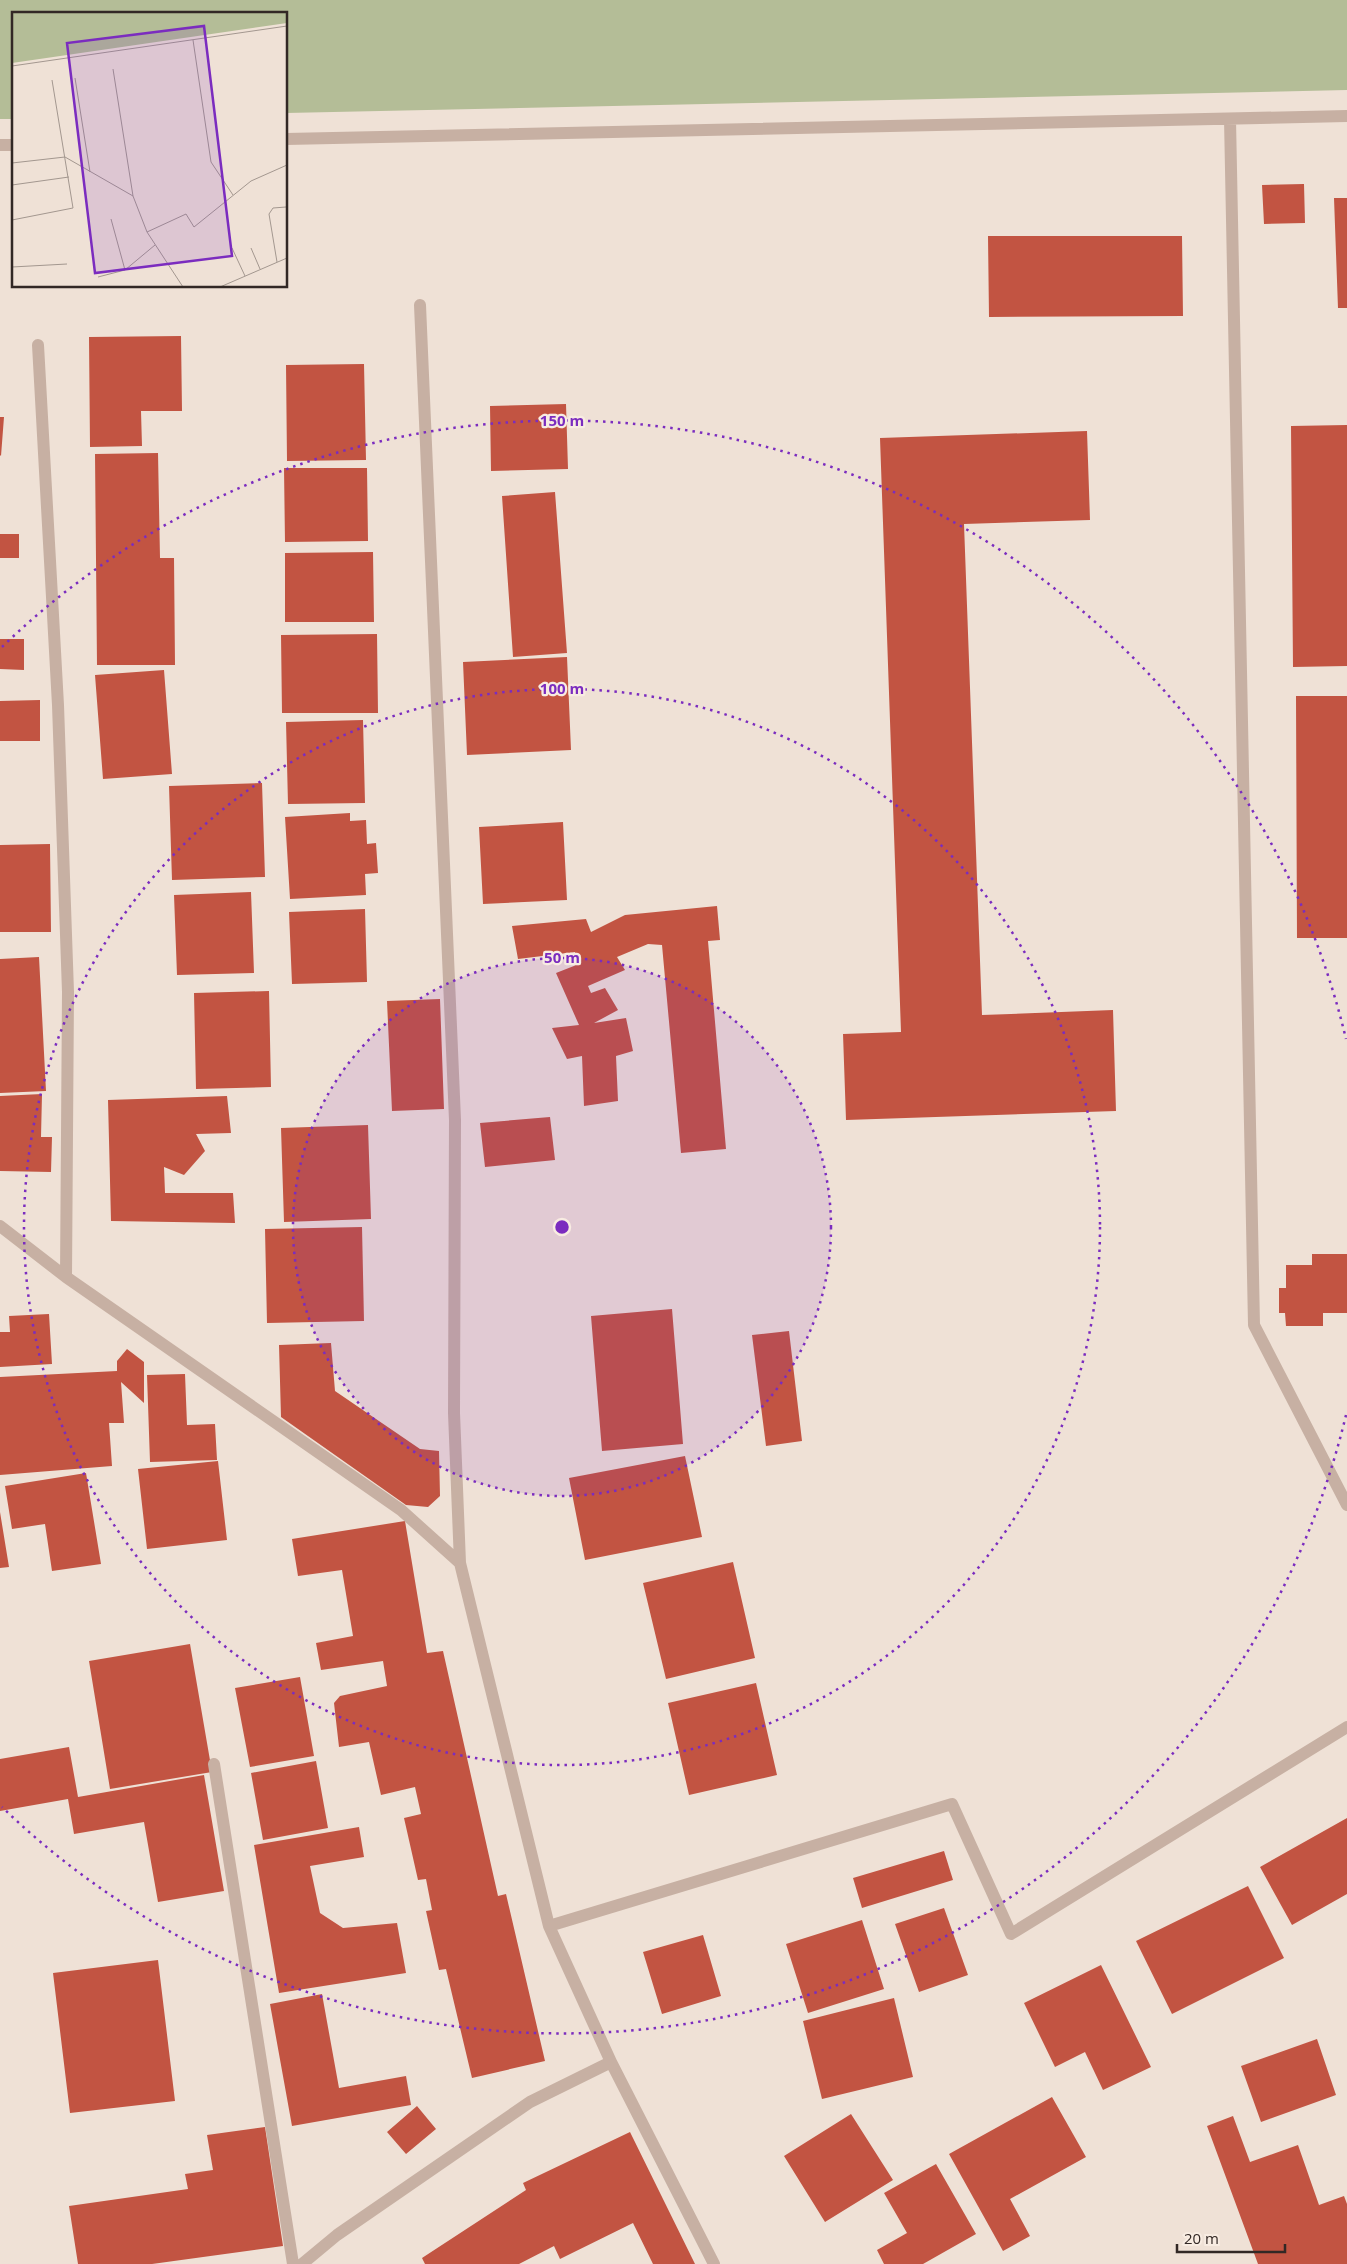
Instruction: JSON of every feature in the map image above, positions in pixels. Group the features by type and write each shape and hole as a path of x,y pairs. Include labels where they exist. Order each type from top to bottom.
{"street":[{"path":"288,139 1347,116"},
{"path":"1230,119 1254,1325 1347,1506"},
{"path":"420,305 455,1120 454,1413 460,1563 549,1926 611,2062 714,2264"},
{"path":"38,345 58,705 68,992 66,1277"},
{"path":"0,1226 66,1277 401,1510 460,1563"},
{"path":"549,1926 952,1804 1011,1934 1347,1727"},
{"path":"214,1764 293,2264"},
{"path":"302,2264 338,2235 530,2102 611,2062"}],"green space":[{"path":"0,0 1347,0 1347,90 288,113 288,12 12,12 12,119 0,119"}],"building":[{"path":"1304,184 1305,223 1264,224 1262,185"},
{"path":"1334,198 1347,198 1347,308 1338,308"},
{"path":"988,236 1182,236 1183,316 989,317"},
{"path":"181,336 182,411 141,411 142,446 90,447 89,337"},
{"path":"364,364 366,460 287,461 286,365"},
{"path":"566,404 568,469 491,471 490,406"},
{"path":"0,417 4,417 1,456 0,455"},
{"path":"1347,425 1347,666 1293,667 1291,426"},
{"path":"1087,431 1090,520 964,524 982,1015 1113,1010 1116,1111 846,1120 843,1034 901,1032 880,438"},
{"path":"158,453 160,558 174,558 175,665 97,665 95,454"},
{"path":"284,468 367,468 368,541 285,542"},
{"path":"555,492 567,653 513,657 502,496"},
{"path":"0,534 19,534 19,558 0,558"},
{"path":"373,552 374,622 285,622 285,553"},
{"path":"377,634 378,713 282,713 281,635"},
{"path":"0,639 24,639 24,670 0,669"},
{"path":"567,657 571,750 467,755 463,662"},
{"path":"164,670 172,774 103,779 95,675"},
{"path":"1296,696 1347,696 1347,938 1297,938"},
{"path":"40,700 40,741 0,741 0,701"},
{"path":"363,720 365,803 288,804 286,722"},
{"path":"262,783 265,877 172,880 169,786"},
{"path":"350,813 350,821 366,820 367,844 376,843 378,873 365,874 366,895 290,899 285,817"},
{"path":"563,822 567,900 483,904 479,827"},
{"path":"50,844 51,932 0,932 0,845"},
{"path":"251,892 254,973 177,975 174,895"},
{"path":"717,906 720,940 708,941 726,1149 681,1153 662,945 648,944 617,957 625,970 588,986 591,993 605,988 618,1010 594,1023 626,1018 633,1051 616,1056 618,1101 584,1106 582,1056 567,1059 552,1028 579,1025 556,973 579,964 575,952 518,959 512,926 586,919 591,932 625,915"},
{"path":"365,909 367,982 292,984 289,912"},
{"path":"39,957 46,1091 0,1093 0,959"},
{"path":"269,991 271,1087 196,1089 194,993"},
{"path":"440,999 444,1109 392,1111 387,1001"},
{"path":"42,1094 41,1137 52,1137 51,1172 0,1171 0,1096"},
{"path":"227,1096 231,1133 196,1134 205,1151 184,1175 164,1167 165,1193 233,1193 235,1223 111,1221 108,1100"},
{"path":"550,1117 555,1160 485,1167 480,1123"},
{"path":"368,1125 371,1219 284,1222 281,1128"},
{"path":"362,1227 364,1321 267,1323 265,1229"},
{"path":"1312,1254 1347,1254 1347,1313 1323,1313 1323,1326 1286,1326 1285,1313 1279,1313 1279,1288 1286,1288 1286,1265 1312,1265"},
{"path":"672,1309 683,1444 602,1451 591,1316"},
{"path":"49,1314 52,1364 0,1367 0,1332 10,1332 9,1316"},
{"path":"789,1331 802,1441 766,1446 752,1335"},
{"path":"331,1343 335,1391 420,1449 439,1451 440,1496 428,1507 406,1505 281,1417 279,1345"},
{"path":"127,1349 144,1362 144,1403 121,1382 124,1423 109,1423 112,1466 0,1475 0,1377 117,1371 117,1361"},
{"path":"185,1374 187,1425 215,1424 217,1460 150,1462 147,1375"},
{"path":"685,1456 702,1537 585,1560 569,1478"},
{"path":"218,1461 227,1540 147,1549 138,1469"},
{"path":"86,1473 101,1564 52,1571 45,1524 12,1529 5,1486"},
{"path":"0,1512 9,1567 0,1568"},
{"path":"405,1521 427,1653 443,1651 498,1896 506,1894 545,2061 472,2078 446,1969 439,1970 426,1911 432,1910 426,1879 418,1880 404,1818 421,1814 415,1787 381,1795 369,1742 339,1747 334,1703 340,1696 387,1686 383,1661 321,1670 316,1643 353,1636 342,1570 298,1576 292,1539"},
{"path":"733,1562 755,1658 666,1679 643,1583"},
{"path":"190,1644 212,1772 110,1789 89,1661"},
{"path":"300,1677 314,1756 250,1767 235,1688"},
{"path":"756,1683 777,1775 689,1795 668,1703"},
{"path":"69,1747 78,1797 204,1775 224,1891 158,1902 144,1822 74,1834 68,1799 0,1811 0,1759"},
{"path":"316,1761 328,1828 263,1840 251,1773"},
{"path":"1347,1818 1347,1894 1292,1925 1260,1867"},
{"path":"359,1827 364,1857 310,1866 320,1913 343,1928 397,1923 406,1973 279,1993 254,1845"},
{"path":"944,1851 953,1880 862,1908 853,1878"},
{"path":"1248,1886 1284,1958 1172,2014 1136,1941"},
{"path":"944,1908 968,1975 919,1992 895,1924"},
{"path":"862,1920 884,1989 808,2013 786,1944"},
{"path":"703,1935 721,1996 662,2014 643,1952"},
{"path":"158,1960 175,2101 70,2113 53,1973"},
{"path":"1101,1965 1151,2067 1103,2090 1085,2052 1055,2067 1024,2003"},
{"path":"322,1994 339,2088 406,2076 411,2105 292,2126 270,2004"},
{"path":"894,1998 913,2077 822,2099 803,2021"},
{"path":"1317,2039 1336,2095 1261,2122 1241,2066"},
{"path":"1052,2097 1086,2157 1010,2199 1030,2236 1003,2251 949,2154"},
{"path":"417,2106 436,2129 406,2154 387,2132"},
{"path":"851,2114 893,2180 825,2222 784,2156"},
{"path":"1233,2116 1250,2162 1298,2145 1319,2205 1344,2196 1347,2204 1347,2264 1258,2264 1207,2126"},
{"path":"265,2127 283,2246 152,2264 78,2264 69,2206 188,2189 185,2174 213,2170 207,2135"},
{"path":"630,2132 695,2264 653,2264 633,2223 560,2259 554,2246 519,2264 425,2264 422,2258 526,2190 523,2183"},
{"path":"936,2164 976,2234 923,2264 884,2264 877,2250 907,2233 884,2193"}]}
